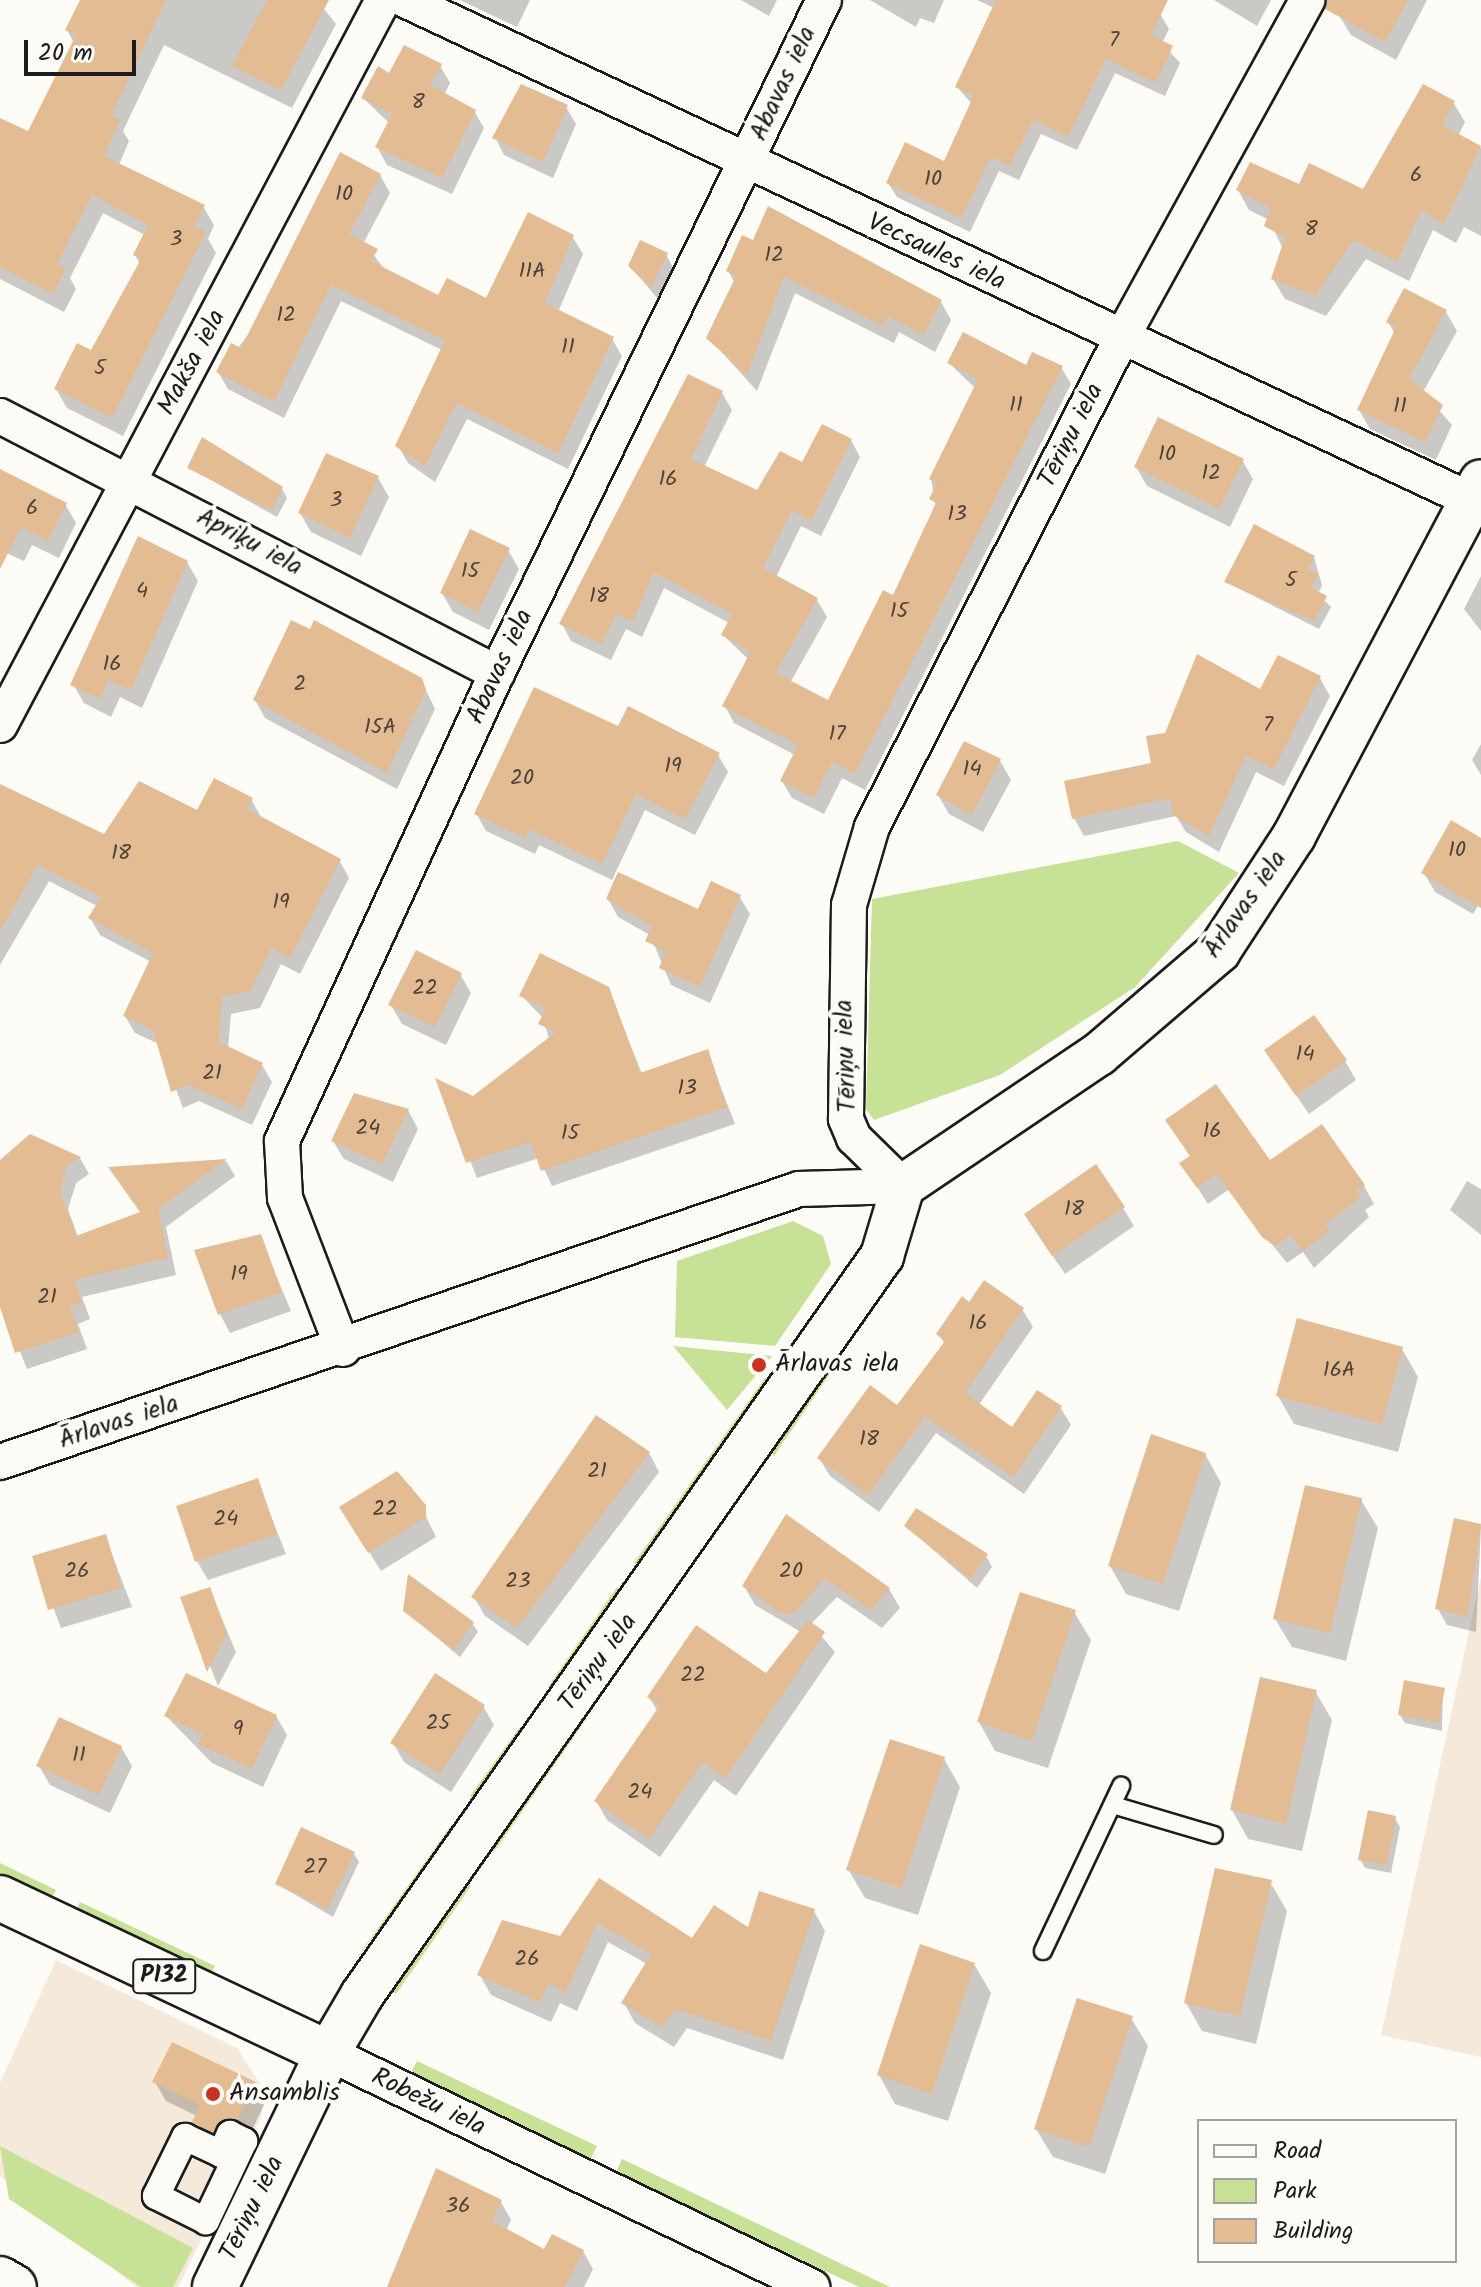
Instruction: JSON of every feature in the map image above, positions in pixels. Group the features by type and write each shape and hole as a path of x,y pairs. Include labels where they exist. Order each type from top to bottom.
{"main road":[{"name":"Robežu iela","path":"0,1898 328,2053"},
{"name":"Tēriņu iela","path":"215,2287 328,2053"},
{"path":"0,2279 14,2287"}],"street":[{"name":"Makša iela","path":"0,725 383,0"},
{"name":"Vecsaules iela","path":"405,0 746,165 1121,339 1476,490"},
{"name":"Abavas iela","path":"343,1349 285,1198 282,1141 497,673 824,0"},
{"name":"Tēriņu iela","path":"328,2053 882,1256 903,1186 854,1138 846,1119 844,997 855,881 872,827 1121,339 1307,0"},
{"name":"Apriķu iela","path":"0,416 131,481 497,673"},
{"name":"Ārlavas iela","path":"0,1462 343,1349 799,1189 903,1186 1099,1054 1219,951 1294,836 1476,490"},
{"name":"Robežu iela","path":"328,2053 758,2276 812,2287"}],"lane":[{"path":"1043,1951 1121,1786"},
{"path":"1113,1805 1214,1835"}],"shaded area":[{"path":"1481,1577 1481,2057 1381,2035"},
{"path":"56,1960 237,2048 262,2087 262,2115 178,2287 136,2287 0,2176 0,2083"}],"green space":[{"path":"1178,841 1239,873 1135,987 1000,1075 874,1120 866,1109 872,899"},
{"path":"793,1221 823,1236 831,1264 775,1346 675,1337 677,1261"},
{"path":"673,1346 772,1356 727,1410"},
{"path":"837,1357 840,1359 774,1456 770,1453"},
{"path":"765,1378 768,1380 637,1565 634,1563"},
{"path":"617,1587 622,1590 552,1690 548,1687"},
{"path":"647,1625 651,1628 614,1673"},
{"path":"584,1716 587,1718 494,1852 491,1849"},
{"path":"520,1727 524,1729 474,1799 470,1796"},
{"path":"452,1824 456,1826 346,1973"},
{"path":"0,1863 56,1890 51,1899 0,1874"},
{"path":"467,1883 471,1886 396,1994 392,1991"},
{"path":"80,1902 215,1966 211,1973 77,1909"},
{"path":"417,2061 597,2146 590,2160 411,2073"},
{"path":"0,2146 193,2248 173,2287 141,2287 9,2199"},
{"path":"622,2159 890,2287 859,2287 616,2172"}],"building":[{"path":"80,0 166,0 111,116 120,120 104,156 205,205 194,225 206,232 112,418 54,389 77,343 91,350 141,259 133,255 148,225 92,195 57,264 66,268 53,294 0,267 0,118 28,131 76,35 65,30"},
{"path":"267,0 329,0 281,90 232,66"},
{"path":"996,0 1168,0 1151,35 1173,46 1156,83 1106,59 1068,137 1033,120 1010,166 991,157 961,218 886,183 905,142 944,161 974,95 955,87"},
{"path":"1327,0 1408,0 1385,42 1325,9"},
{"path":"404,45 442,64 430,85 476,110 442,178 375,147 392,114 361,98 378,66 389,73"},
{"path":"521,84 568,105 543,162 492,138"},
{"path":"1423,84 1455,101 1442,125 1481,146 1444,224 1421,211 1397,262 1354,240 1315,296 1271,279 1285,237 1264,226 1271,208 1236,190 1250,162 1299,184 1309,163 1363,189"},
{"path":"340,152 381,174 349,234 378,249 371,261 438,295 447,278 486,298 528,212 574,235 545,303 614,337 558,453 457,403 425,466 395,446 445,340 331,285 274,402 216,372 231,343 241,348"},
{"path":"768,206 942,300 924,335 888,316 883,326 784,277 747,375 706,338 736,276 726,271 742,235 753,240"},
{"path":"640,240 668,253 651,288 628,266"},
{"path":"1404,288 1447,310 1409,379 1443,405 1425,442 1357,410 1396,327 1386,322"},
{"path":"963,332 1026,365 1032,352 1063,366 855,774 832,762 814,798 780,781 798,745 722,706 751,651 721,635 732,614 654,572 633,621 616,614 602,644 559,624 688,374 723,391 691,459 757,490 780,451 802,462 822,424 852,439 811,521 792,510 763,568 818,598 776,673 828,700 883,590 893,595 936,503 929,499 937,483 929,479 978,379 947,363"},
{"path":"1158,417 1244,459 1219,509 1134,467"},
{"path":"202,437 283,487 272,510 187,468"},
{"path":"326,453 379,476 350,538 298,513"},
{"path":"0,469 67,503 48,541 21,527 0,569"},
{"path":"1254,524 1315,556 1308,569 1319,574 1311,588 1327,596 1314,621 1224,582"},
{"path":"470,529 510,548 478,612 440,593"},
{"path":"138,536 188,561 131,690 109,680 100,699 70,685"},
{"path":"291,620 310,629 314,620 422,678 426,690 387,773 253,700"},
{"path":"1197,654 1260,689 1278,655 1321,676 1274,769 1246,756 1209,836 1173,815 1170,798 1072,819 1064,781 1151,763 1146,736 1165,733"},
{"path":"534,687 618,726 628,706 720,753 685,819 636,794 602,864 529,829 525,838 474,814"},
{"path":"964,741 1001,759 972,815 936,795"},
{"path":"214,778 253,798 247,809 341,859 290,958 271,948 251,991 222,997 219,1042 263,1063 242,1109 188,1085 171,1092 153,1030 123,1016 153,953 88,918 101,897 38,865 0,931 0,784 104,834 139,781 197,810"},
{"path":"1451,820 1481,838 1481,908 1421,873"},
{"path":"618,872 698,909 711,881 741,895 700,987 659,968 666,951 645,941 652,926 606,899"},
{"path":"416,950 462,973 435,1027 388,1005"},
{"path":"540,953 609,987 640,1073 708,1049 727,1107 541,1171 531,1142 466,1163 435,1078 473,1096 556,1032 538,1024 546,1008 519,996"},
{"path":"1314,1015 1347,1060 1296,1096 1264,1050"},
{"path":"1216,1084 1270,1160 1322,1124 1365,1185 1356,1191 1360,1198 1325,1224 1330,1231 1302,1251 1291,1235 1275,1246 1262,1237 1217,1174 1197,1188 1179,1163 1190,1156 1165,1120"},
{"path":"354,1093 409,1109 382,1164 331,1141"},
{"path":"30,1134 81,1157 67,1166 60,1191 76,1236 140,1212 108,1167 227,1159 158,1209 168,1258 74,1280 82,1302 70,1307 79,1332 15,1353 0,1307 0,1160"},
{"path":"1096,1164 1125,1207 1052,1256 1024,1214"},
{"path":"261,1234 282,1292 218,1315 194,1250"},
{"path":"984,1280 1024,1308 965,1393 1012,1427 1037,1390 1062,1406 1014,1477 925,1417 868,1495 817,1458 870,1385 897,1405 945,1341 936,1334 962,1296 969,1302"},
{"path":"1297,1318 1403,1347 1382,1424 1276,1396"},
{"path":"596,1415 650,1452 517,1628 471,1597"},
{"path":"1151,1434 1206,1453 1163,1584 1108,1566"},
{"path":"397,1471 426,1505 426,1517 368,1553 339,1507"},
{"path":"258,1478 277,1534 195,1562 176,1506"},
{"path":"1305,1485 1362,1498 1330,1633 1273,1619"},
{"path":"916,1508 988,1554 971,1579 904,1526"},
{"path":"786,1514 890,1588 871,1610 825,1579 793,1614 780,1613 742,1586"},
{"path":"1454,1518 1481,1524 1468,1617 1435,1609"},
{"path":"106,1534 122,1588 48,1610 32,1556"},
{"path":"408,1574 474,1622 454,1650 403,1611"},
{"path":"210,1587 227,1633 207,1672 180,1597"},
{"path":"1020,1592 1076,1610 1032,1741 977,1722"},
{"path":"808,1620 825,1632 725,1779 703,1762 649,1839 594,1801 660,1705 647,1697 696,1625 766,1673"},
{"path":"186,1673 277,1715 252,1769 198,1744 203,1734 164,1716"},
{"path":"435,1673 485,1705 440,1774 390,1743"},
{"path":"1260,1677 1317,1690 1286,1824 1230,1810"},
{"path":"1404,1680 1445,1688 1438,1723 1398,1715"},
{"path":"59,1717 122,1746 99,1795 36,1766"},
{"path":"890,1739 945,1757 902,1888 846,1870"},
{"path":"1368,1810 1396,1816 1387,1865 1358,1860"},
{"path":"301,1827 355,1852 328,1909 275,1884"},
{"path":"1215,1868 1272,1880 1240,2016 1184,2003"},
{"path":"599,1878 692,1938 714,1905 748,1927 759,1891 815,1909 771,2041 675,2009 662,2027 621,2003 651,1954 597,1923 566,1992 548,1983 540,2002 477,1975 502,1920 560,1936"},
{"path":"920,1944 975,1963 932,2094 877,2075"},
{"path":"1077,1998 1133,2016 1089,2147 1034,2129"},
{"name":"Ansamblis","path":"172,2042 256,2082 237,2120 222,2121 213,2133 192,2122 200,2105 152,2082"},
{"path":"436,2168 502,2200 492,2221 544,2249 552,2234 584,2250 565,2287 387,2287"}],"place":[{"name":"Ārlavas iela","path":"759,1365"},
{"name":"Ansamblis","path":"213,2094"}]}
